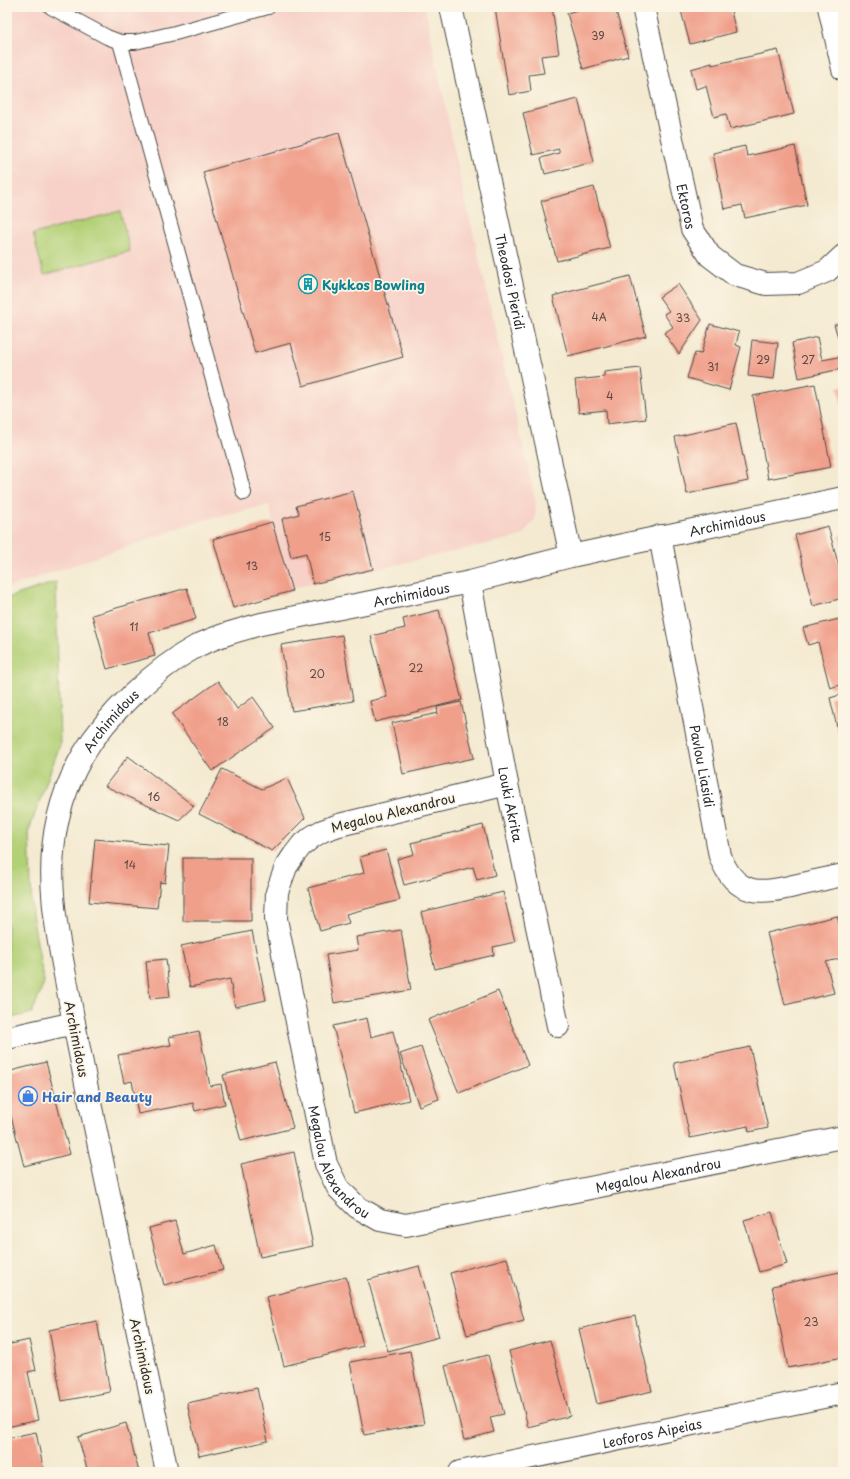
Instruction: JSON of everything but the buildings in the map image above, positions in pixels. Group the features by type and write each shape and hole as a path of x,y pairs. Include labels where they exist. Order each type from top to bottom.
{"street":[{"name":"Theodosi Pieridi","path":"451,7 571,556"},
{"name":"Ektoros","path":"643,7 692,229 710,256 735,275 766,284 798,283 827,271 843,256"},
{"path":"829,7 843,69"},
{"name":"Archimidous","path":"167,1472 57,934 53,896 52,858 58,818 69,785 83,755 109,719 162,669 196,647 226,633 261,624 470,582 571,556 843,498"},
{"name":"Pavlou Liasidi","path":"660,536 720,856 725,870 734,880 745,888 759,892 773,892 843,875"},
{"name":"Louki Akrita","path":"470,582 507,784 558,1026"},
{"name":"Megalou Alexandrou","path":"507,784 339,825 322,831 301,846 286,867 277,892 276,919 326,1164 338,1188 347,1198 356,1207 380,1220 406,1225 843,1137"},
{"path":"7,1038 74,1023"},
{"name":"Leoforos Aipeias","path":"460,1472 518,1466 843,1393"}],"lane":[{"path":"51,7 107,37 120,42 145,41 268,7"},
{"path":"120,42 244,493"}],"shaded area":[{"path":"7,7 425,7 459,172 536,503 535,519 522,536 294,588 287,581 269,505 204,520 7,588"}],"green space":[{"path":"120,211 130,251 44,275 33,234"},
{"path":"56,582 60,745 29,830 32,914 44,983 32,1013 7,1019 7,598"}],"place":[{"name":"Kykkos Bowling","path":"308,284"},
{"name":"Hair and Beauty","path":"28,1096"}]}
